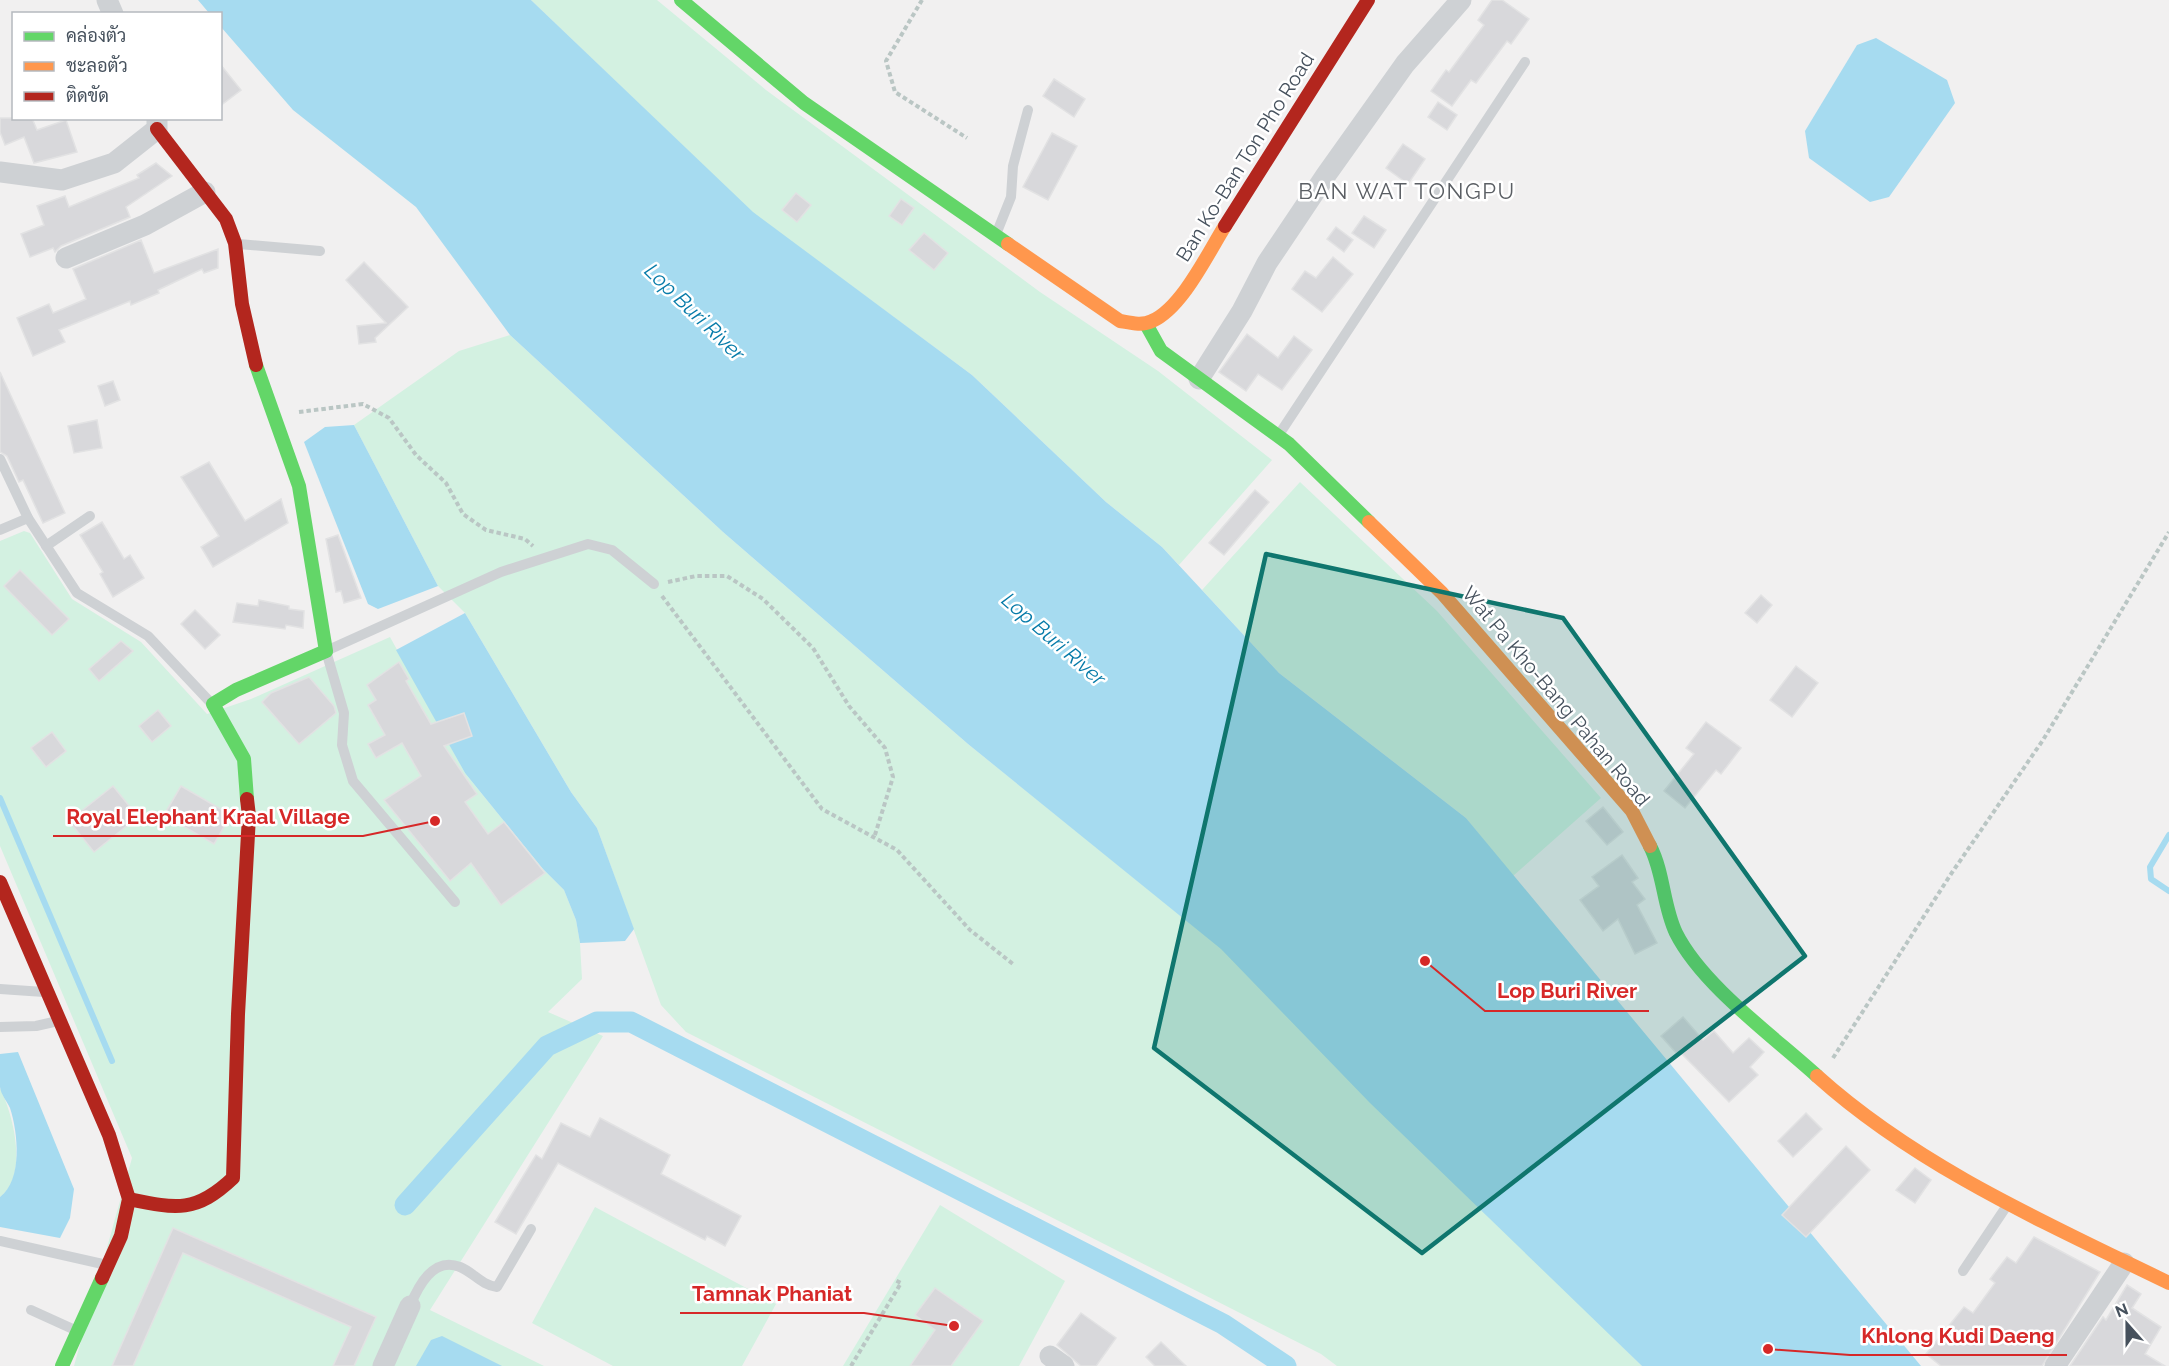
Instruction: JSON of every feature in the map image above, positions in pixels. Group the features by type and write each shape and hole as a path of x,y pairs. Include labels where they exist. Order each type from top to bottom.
{"street":[{"path":"681,0 804,103 1120,321 1135,325 1146,324"},
{"name":"Ban Ko-Ban Ton Pho Road","path":"1146,324 1164,314 1178,300 1368,0"},
{"path":"1199,379 1242,311 1268,263 1326,175 1405,64 1461,0"},
{"path":"0,172 62,180 114,163 157,124 226,219 235,243 242,304 256,365 299,486 325,633 326,651 237,690 213,704 244,759 249,816 238,1014 233,1178 213,1198 180,1209 129,1198"},
{"path":"66,258 145,225 205,192"},
{"name":"Wat Pa Kho-Bang Pahan Road","path":"1146,324 1161,351 1278,436 1442,593 1632,811 1656,858 1676,930 1696,967 1820,1079 1869,1119 2008,1204 2124,1263 2169,1283"},
{"path":"0,882 109,1135 129,1198 121,1236 62,1366"},
{"path":"2055,1366 2124,1263"},
{"path":"383,1366 410,1306"}],"lane":[{"path":"1278,436 1525,62"},
{"path":"995,235 1011,197 1013,166 1028,110"},
{"path":"235,243 320,251"},
{"path":"0,459 28,518 77,593 148,636 213,704"},
{"path":"46,546 90,516"},
{"path":"0,530 28,518"},
{"path":"455,903 353,781 342,745 344,713 326,651 501,572 588,544 612,550 654,584"},
{"path":"0,989 46,992"},
{"path":"0,1027 36,1026 58,1021"},
{"path":"1963,1271 2008,1204"},
{"path":"410,1306 418,1288 431,1271 444,1266 458,1266 488,1286 496,1287 531,1229"},
{"path":"0,1241 107,1265"},
{"path":"31,1310 78,1332"}],"path":[{"path":"922,0 886,61 895,92 967,138"},
{"path":"274,416 363,404 389,418 416,455 446,483 463,514 486,530 525,540 545,558"},
{"path":"1820,1079 1952,874 2043,740 2169,532"},
{"path":"874,838 893,777 885,748 849,706 813,648 763,599 727,576 696,576 654,584 695,643 822,809 874,838 897,850 970,930 1013,964"},
{"path":"851,1366 901,1283 895,1280"}],"highlighted area":[{"path":"1266,554 1563,618 1805,956 1422,1253 1154,1048"}],"green space":[{"path":"531,0 657,0 766,90 1040,292 1158,371 1272,460 1179,565 1162,547 1106,502 972,375 753,213"},
{"path":"510,335 723,532 968,744 1222,949 1642,1366 1337,1366 1321,1354 686,1032 661,1005 597,828 571,792 465,613 438,586 354,425 459,351"},
{"path":"1300,482 1437,611 1601,798 1513,876 1466,818 1279,673 1202,590"},
{"path":"24,531 30,533 72,599 141,642 207,714 251,699 390,637 465,773 543,869 564,890 576,920 582,979 548,1012 603,1036 430,1310 544,1366 74,1366 132,1158 0,846 0,541"},
{"path":"0,1088 10,1113 16,1144 16,1160 14,1175 9,1187 0,1197"},
{"path":"940,1205 1065,1281 1019,1366 843,1366"},
{"path":"595,1207 776,1304 742,1366 613,1366 532,1323"}],"water":[{"path":"198,0 531,0 753,212 972,375 1106,502 1162,547 1279,673 1466,818 1921,1366 1642,1366 1370,1103 1221,949 968,744 723,532 510,335 416,207 293,110 222,28 222,12 208,12"},
{"path":"1876,38 1947,80 1955,103 1889,197 1870,202 1809,158 1805,131 1857,45"},
{"path":"354,425 438,586 378,609 368,604 304,442 325,427"},
{"path":"465,613 571,792 597,828 634,929 625,941 580,943 576,920 564,890 543,869 465,773 396,650"},
{"path":"18,1052 74,1189 70,1218 60,1238 0,1227 0,1197 12,1179 17,1155 13,1118 0,1087 0,1054"},
{"path":"442,1336 502,1366 416,1366 431,1340"}],"building":[{"path":"1492,0 1502,0 1529,19 1511,44 1507,41 1476,83 1471,80 1452,106 1431,91 1446,70 1449,72 1484,25 1478,20"},
{"path":"222,66 241,90 222,104"},
{"path":"1054,79 1085,99 1074,117 1043,96"},
{"path":"1438,102 1457,115 1447,130 1428,117"},
{"path":"0,118 33,120 37,130 66,120 77,152 34,163 24,137 5,145 0,132"},
{"path":"1052,133 1077,146 1048,200 1023,187"},
{"path":"1403,144 1425,159 1408,184 1386,168"},
{"path":"156,163 172,176 126,207 130,217 61,246 55,252 53,248 30,257 21,234 44,225 37,206 65,196 69,207 139,178 137,175"},
{"path":"796,193 811,205 797,222 782,210"},
{"path":"901,199 914,208 902,225 889,216"},
{"path":"1364,216 1386,230 1374,248 1352,233"},
{"path":"1336,227 1353,240 1344,252 1327,239"},
{"path":"924,233 948,253 934,270 909,250"},
{"path":"141,240 154,273 218,249 218,268 204,273 202,269 158,290 159,293 131,305 130,301 59,330 65,342 33,356 17,318 49,304 53,313 86,299 73,269"},
{"path":"1333,257 1353,274 1322,312 1292,289 1305,271 1316,278"},
{"path":"364,262 408,307 375,338 376,342 359,344 357,326 386,323 346,280"},
{"path":"1247,334 1278,358 1294,336 1312,350 1282,390 1258,374 1246,391 1219,372"},
{"path":"0,372 65,513 43,523 23,480 19,482 7,456 0,452"},
{"path":"113,381 120,400 105,406 98,386"},
{"path":"97,420 102,448 74,453 68,426"},
{"path":"209,462 245,521 281,499 288,523 213,567 201,547 219,536 181,477"},
{"path":"1255,490 1269,502 1224,555 1209,543"},
{"path":"102,522 124,559 130,555 144,578 113,597 100,574 103,572 80,535"},
{"path":"338,535 361,598 344,603 341,591 336,592 326,539"},
{"path":"20,570 69,619 52,635 4,586"},
{"path":"1761,595 1772,605 1757,623 1745,613"},
{"path":"259,600 304,611 303,628 286,625 285,629 233,622 237,603 258,606"},
{"path":"195,610 220,635 205,649 181,624"},
{"path":"121,641 133,651 99,681 89,669"},
{"path":"399,662 409,679 406,681 431,724 464,713 472,736 444,746 477,794 465,802 488,834 504,822 545,873 501,905 471,863 450,881 384,800 421,776 402,743 376,758 368,744 385,735 368,705 376,700 367,685"},
{"path":"1796,666 1818,683 1792,717 1770,700"},
{"path":"309,677 334,706 336,713 299,744 262,702 271,693"},
{"path":"158,710 171,726 152,742 139,726"},
{"path":"1706,722 1741,748 1721,774 1716,770 1685,808 1664,791 1694,754 1686,748"},
{"path":"52,732 66,751 46,767 31,748"},
{"path":"113,786 138,817 94,852 69,821"},
{"path":"181,786 231,815 214,844 164,815"},
{"path":"1603,807 1623,832 1607,845 1586,821"},
{"path":"1622,855 1638,878 1632,882 1645,899 1637,905 1657,943 1635,954 1618,919 1603,931 1580,900 1599,886 1592,877"},
{"path":"1683,1017 1703,1040 1714,1031 1733,1053 1749,1038 1764,1052 1750,1067 1758,1075 1729,1102 1661,1036"},
{"path":"1806,1113 1822,1129 1793,1157 1778,1141"},
{"path":"600,1118 670,1155 661,1174 741,1216 725,1246 707,1236 705,1240 558,1163 516,1234 495,1222 536,1155 542,1159 561,1123 590,1137"},
{"path":"1846,1146 1870,1170 1806,1237 1782,1215"},
{"path":"1915,1168 1931,1180 1915,1203 1896,1190"},
{"path":"173,1228 376,1317 354,1366 333,1366 351,1327 183,1253 133,1366 112,1366"},
{"path":"2034,1237 2100,1272 2042,1366 1941,1366 1926,1354 1964,1307 1973,1313 1995,1283 1990,1279 2007,1257 2016,1263"},
{"path":"2127,1285 2141,1294 2132,1308 2161,1327 2145,1354 2165,1366 2070,1366 2103,1317 2106,1320"},
{"path":"935,1288 983,1321 951,1366 910,1366 935,1330 915,1315"},
{"path":"1081,1313 1116,1338 1096,1366 1081,1366 1057,1345"},
{"path":"1161,1342 1186,1366 1155,1366 1146,1357"}],"waterway":[{"path":"0,798 112,1061"},
{"path":"2169,835 2150,867 2151,879 2169,891"},
{"path":"405,1205 547,1046 597,1022 631,1022 1223,1324 1286,1366"}],"traffic: fast":[{"path":"681,0 804,103 1008,244"},
{"path":"1146,324 1161,351 1289,444 1369,522"},
{"path":"247,799 244,759 213,704 236,690 326,651 299,486 256,365"},
{"path":"1650,846 1655,856 1668,912 1676,933 1688,952 1720,991 1817,1076"},
{"path":"62,1366 102,1278"}],"traffic: slow":[{"path":"1008,244 1120,321 1140,324 1152,321 1174,304 1193,279 1225,226"},
{"path":"1369,522 1442,593 1632,811 1650,846"},
{"path":"1817,1076 1856,1109 1941,1166 1985,1192 2169,1283"}],"traffic: jam":[{"path":"1225,226 1368,0"},
{"path":"157,129 226,219 235,243 242,304 256,365"},
{"path":"129,1199 173,1206 196,1203 220,1189 233,1178 238,1014 249,816 247,799"},
{"path":"0,882 109,1135 129,1199 121,1236 102,1278"}],"place":[{"name":"Royal Elephant Kraal Village","path":"435,821"},
{"name":"Lop Buri River","path":"1425,961"},
{"name":"Tamnak Phaniat","path":"954,1326"},
{"name":"Khlong Kudi Daeng","path":"1768,1349"}],"district":[{"name":"BAN WAT TONGPU","path":"1407,191"}]}
